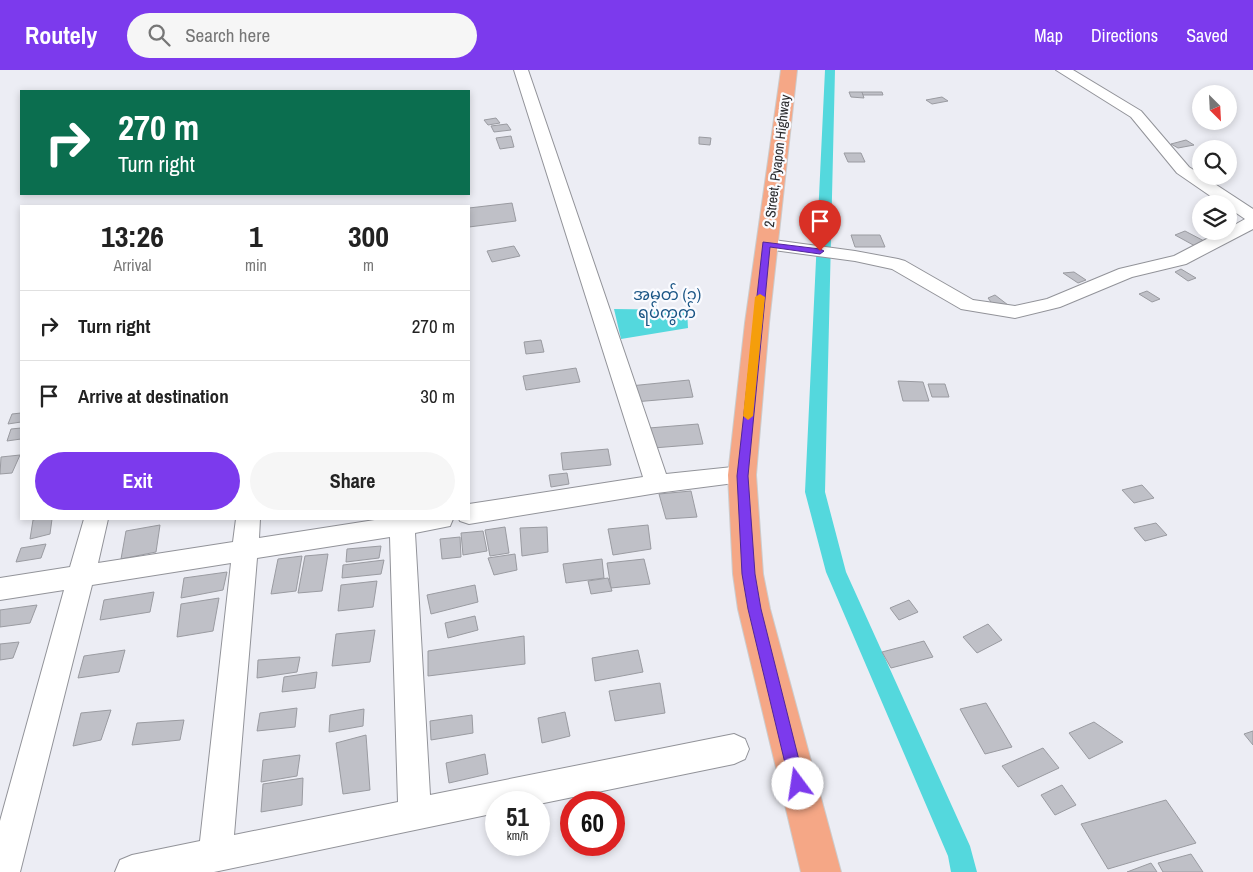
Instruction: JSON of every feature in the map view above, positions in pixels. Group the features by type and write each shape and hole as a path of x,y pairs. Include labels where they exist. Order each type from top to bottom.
{"main road":[{"name":"2 Street, Pyapon Highway","path":"789,70 766,244 742,476 748,574 754,609 820,872"}],"street":[{"path":"521,70 657,484"},
{"path":"1063,70 1136,114 1183,170 1253,217"},
{"path":"766,244 855,256 898,265 968,305 1015,312 1053,303 1126,273 1180,260 1253,222"},
{"path":"470,514 657,484 742,476"},
{"path":"3,872 96,520"},
{"path":"215,855 248,520"},
{"path":"0,589 245,550 402,522 428,520"},
{"path":"402,522 415,814"},
{"path":"132,872 734,749"}],"water":[{"path":"614,309 687,310 688,328 621,339"}],"building":[{"path":"849,92 862,92 864,98 851,97"},
{"path":"862,92 882,92 883,95 863,95"},
{"path":"942,97 948,101 932,104 926,100"},
{"path":"496,118 500,123 488,125 484,120"},
{"path":"507,124 511,130 494,132 491,126"},
{"path":"511,136 514,147 500,149 496,138"},
{"path":"699,137 711,138 710,145 699,144"},
{"path":"1186,140 1192,145 1178,148 1171,144"},
{"path":"844,153 861,153 865,162 848,162"},
{"path":"512,203 516,221 470,227 470,208"},
{"path":"1185,231 1192,235 1192,240 1206,242 1195,246 1175,235"},
{"path":"851,235 880,235 885,247 855,247"},
{"path":"514,246 520,256 492,262 487,251"},
{"path":"1181,269 1196,278 1188,281 1175,272"},
{"path":"1074,272 1086,280 1078,283 1063,273"},
{"path":"1147,291 1160,299 1152,302 1139,294"},
{"path":"995,295 1008,305 994,306 988,298"},
{"path":"541,340 544,352 526,354 524,342"},
{"path":"576,368 580,382 526,390 523,376"},
{"path":"689,380 693,397 634,402 630,386"},
{"path":"898,381 923,382 929,401 903,401"},
{"path":"928,384 945,384 949,397 932,397"},
{"path":"20,413 20,422 8,424 12,414"},
{"path":"698,424 703,444 653,448 649,428"},
{"path":"20,428 20,439 7,441 11,429"},
{"path":"608,449 611,465 563,470 561,453"},
{"path":"20,455 12,473 0,474 1,457"},
{"path":"567,473 569,484 551,487 549,475"},
{"path":"1142,485 1154,498 1134,503 1122,490"},
{"path":"691,491 697,517 666,519 659,494"},
{"path":"33,520 52,520 50,534 30,539"},
{"path":"1156,523 1167,535 1145,541 1134,528"},
{"path":"160,525 156,552 121,559 126,531"},
{"path":"648,525 651,549 613,555 608,529"},
{"path":"505,527 509,553 490,556 485,530"},
{"path":"547,527 548,552 522,556 520,528"},
{"path":"483,531 487,551 463,555 461,533"},
{"path":"460,537 461,557 442,559 440,539"},
{"path":"46,544 41,558 16,562 21,548"},
{"path":"381,546 379,558 346,562 347,549"},
{"path":"328,554 322,591 298,593 305,556"},
{"path":"515,554 517,570 494,575 488,558"},
{"path":"302,556 296,591 271,594 278,559"},
{"path":"602,559 604,578 566,583 563,564"},
{"path":"644,559 650,584 611,588 607,563"},
{"path":"384,560 381,574 342,578 343,565"},
{"path":"227,572 223,590 181,598 184,578"},
{"path":"608,578 612,591 591,594 588,581"},
{"path":"377,581 373,607 338,611 341,585"},
{"path":"475,585 478,602 431,614 427,595"},
{"path":"154,592 150,612 100,620 104,600"},
{"path":"219,598 213,631 177,637 181,604"},
{"path":"909,600 918,612 899,620 890,608"},
{"path":"37,605 30,623 0,627 0,610"},
{"path":"475,616 478,630 448,638 445,623"},
{"path":"988,624 1002,640 977,653 963,637"},
{"path":"375,630 370,662 332,666 336,634"},
{"path":"524,636 525,664 428,676 428,651"},
{"path":"924,641 933,657 891,668 882,652"},
{"path":"19,642 13,658 0,660 0,644"},
{"path":"125,650 119,672 78,678 84,656"},
{"path":"638,650 643,672 595,681 592,658"},
{"path":"300,657 297,672 257,678 258,660"},
{"path":"317,672 315,688 282,692 284,677"},
{"path":"660,683 665,713 615,721 609,691"},
{"path":"986,703 1012,747 985,754 960,709"},
{"path":"297,708 295,727 257,731 260,713"},
{"path":"364,709 363,726 329,732 330,715"},
{"path":"111,710 101,740 73,746 81,713"},
{"path":"565,712 570,736 542,743 538,718"},
{"path":"472,715 473,733 431,740 430,721"},
{"path":"184,720 180,740 132,745 137,723"},
{"path":"1094,722 1123,742 1089,759 1069,733"},
{"path":"1253,731 1253,745 1244,734"},
{"path":"366,735 370,790 343,794 336,743"},
{"path":"1043,748 1059,768 1018,787 1002,766"},
{"path":"485,754 488,774 449,783 446,763"},
{"path":"300,755 297,776 261,782 263,760"},
{"path":"303,778 302,805 261,812 263,784"},
{"path":"1062,785 1076,805 1055,815 1041,795"},
{"path":"1166,800 1196,843 1108,869 1081,824"},
{"path":"1191,854 1203,872 1163,872 1158,863"},
{"path":"1151,863 1157,872 1127,872"}],"waterway":[{"path":"830,70 815,492 836,572 961,855 964,872"}],"slow traffic":[{"path":"748,416 760,297"}],"district":[{"name":"အမှတ် (၁) ရပ်ကွက်","path":"667,303"}],"route":[{"path":"798,784 754,609 748,574 742,476 766,244 820,251"}]}
